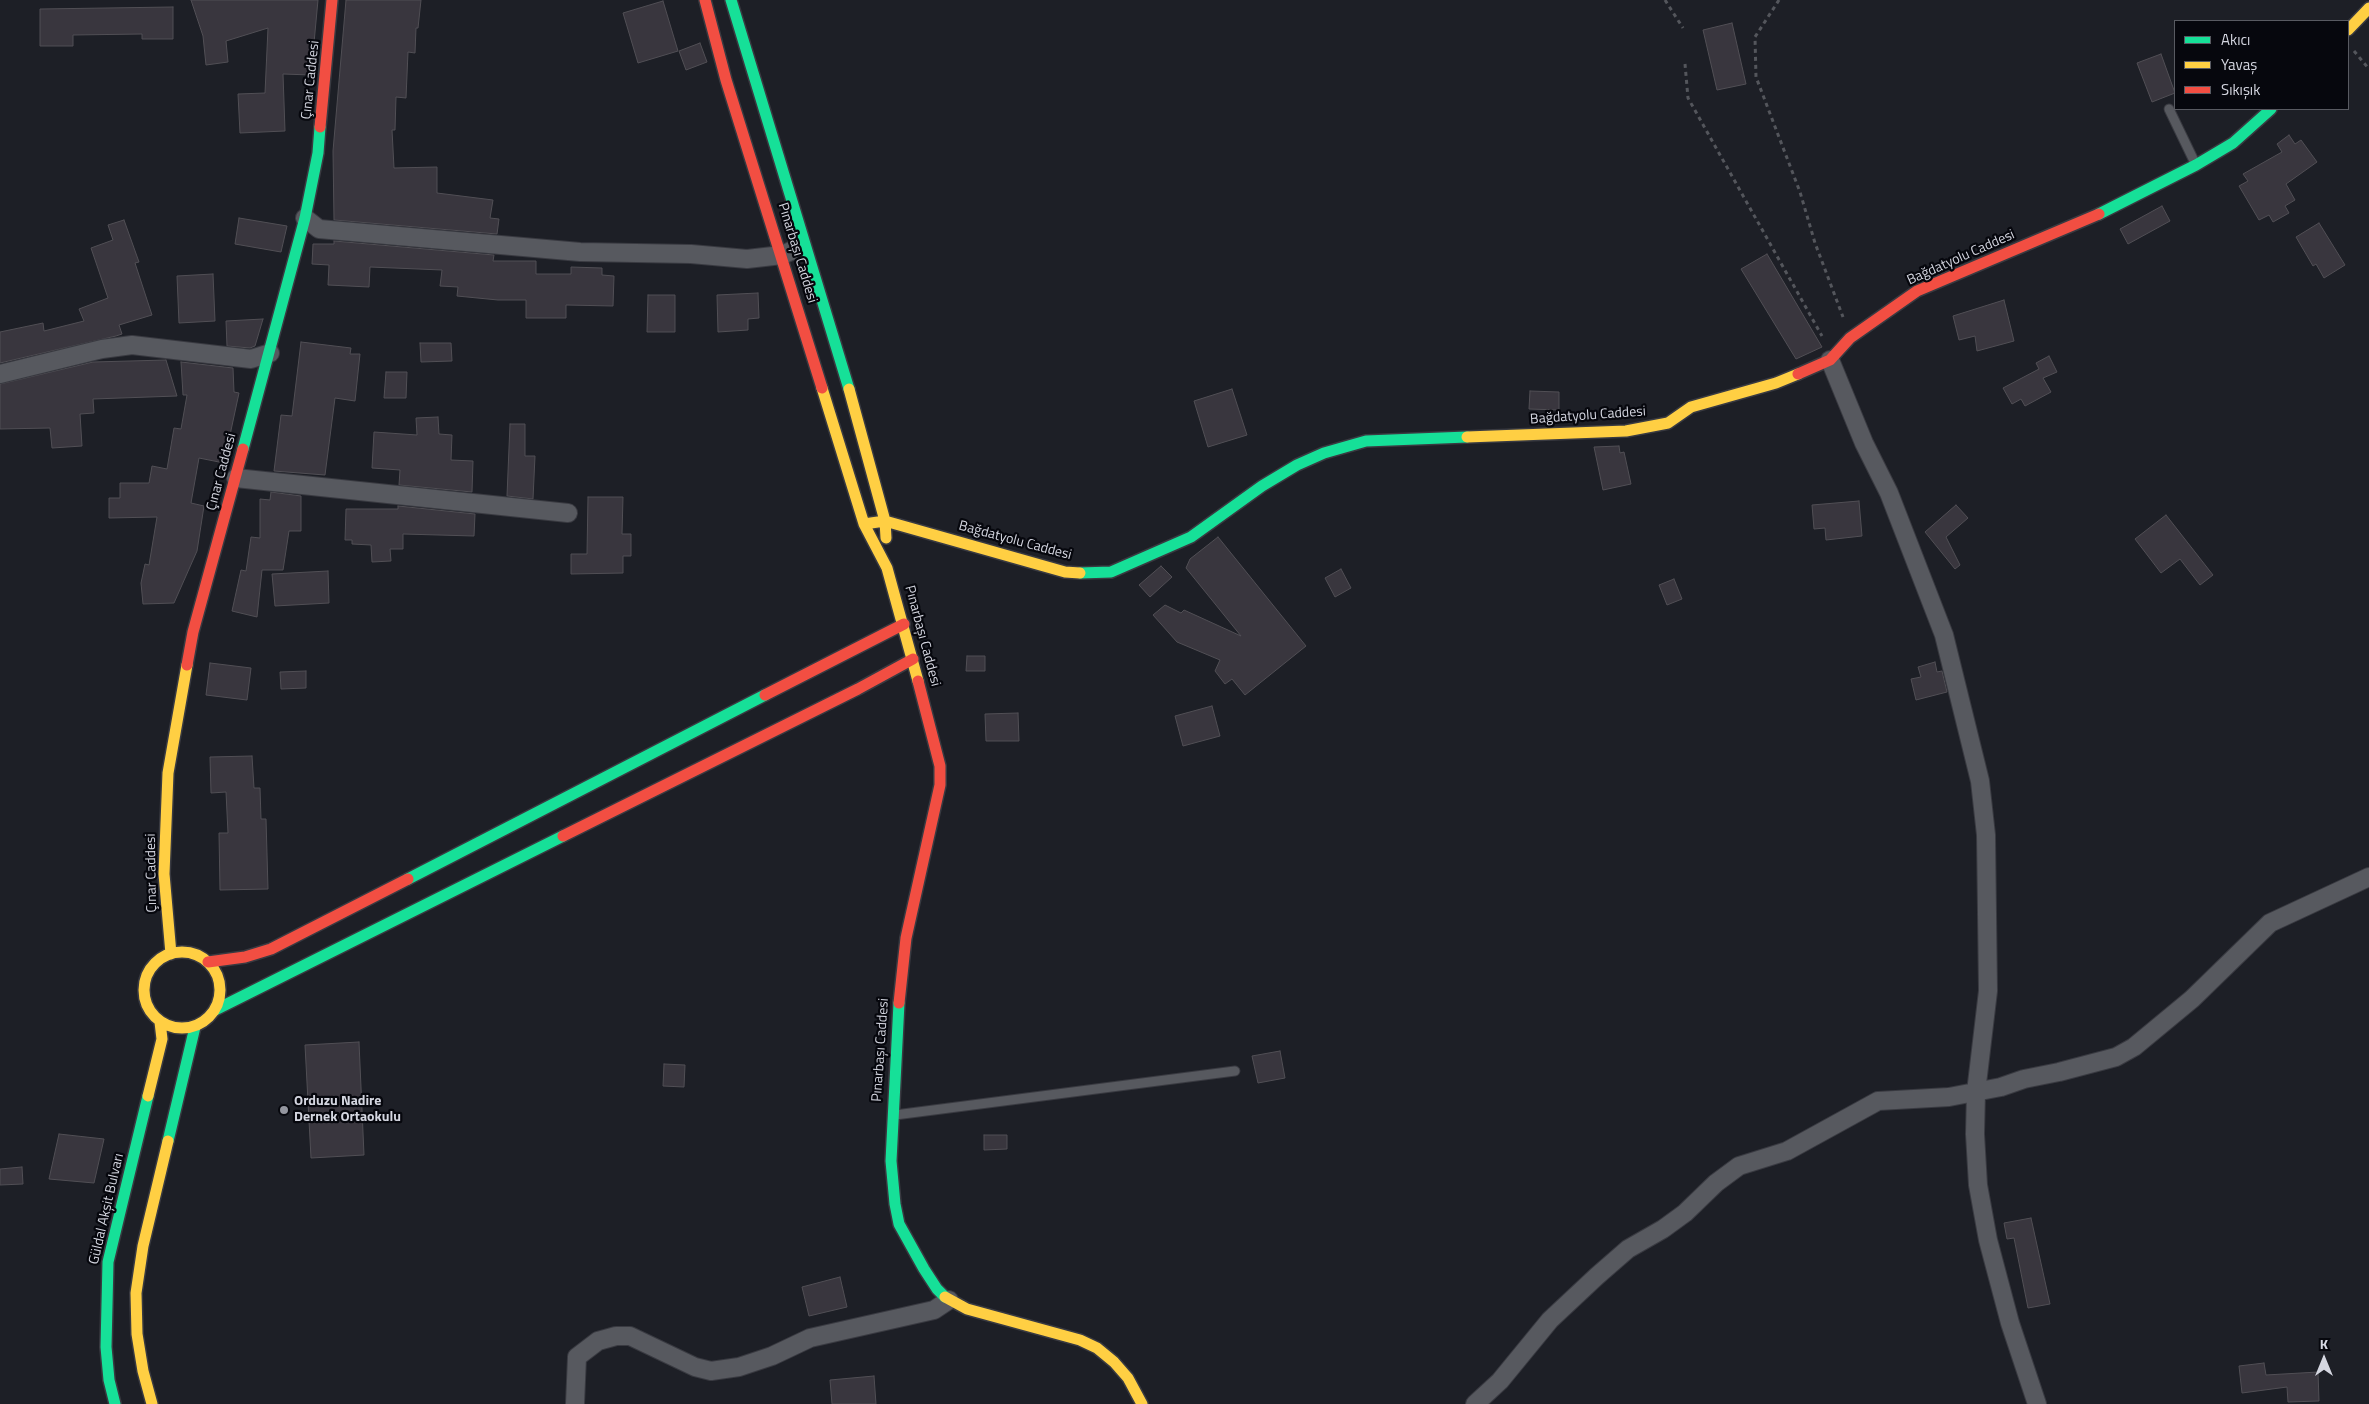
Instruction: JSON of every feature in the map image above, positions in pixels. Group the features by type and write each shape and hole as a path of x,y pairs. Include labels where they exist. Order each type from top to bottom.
{"street":[{"name":"Çınar Caddesi","path":"171,954 164,874 168,773 193,632 305,218 318,153 332,0"},
{"name":"Pınarbaşı Caddesi","path":"705,0 726,80 782,254 864,524 887,568 934,735 940,766 940,785 906,938 896,1028 892,1161 894,1204 899,1224 937,1289 949,1300 967,1308 1080,1340 1097,1348 1114,1362 1128,1378 1142,1404"},
{"name":"Pınarbaşı Caddesi","path":"731,0 842,365 885,521 887,568"},
{"path":"2349,29 2369,8"},
{"name":"Bağdatyolu Caddesi","path":"864,524 885,521 1065,572 1090,574 1111,572 1191,537 1262,486 1297,465 1324,454 1366,441 1626,431 1668,423 1691,407 1776,383 1832,358 1850,338 1917,291 2090,219 2196,165 2234,143 2270,110"},
{"path":"305,218 319,229 580,252 692,254 747,259 782,254 805,244"},
{"path":"0,374 102,350 132,345 243,358 270,353"},
{"path":"1832,358 1864,443 1889,493 1944,635 1980,781 1986,835 1988,991 1976,1092 1975,1134 1978,1185 1988,1240 2010,1324 2037,1404"},
{"path":"236,478 568,513"},
{"path":"208,962 245,957 271,949 904,624"},
{"path":"215,1010 831,702 913,659"},
{"path":"1475,1404 1500,1382 1550,1320 1597,1276 1628,1249 1663,1230 1685,1213 1716,1182 1739,1166 1787,1151 1878,1101 1949,1097 2001,1087 2024,1078 2116,1057 2128,1050 2192,1000 2270,923 2369,878"},
{"path":"184,952 197,955 208,962 216,972 221,984 220,998 215,1010 207,1020 195,1027 183,1029 171,1027 160,1022 146,1003 144,991 146,979 151,968 160,959 171,954 184,952"},
{"name":"Güldal Akşit Bulvarı","path":"115,1404 109,1380 106,1347 105,1310 108,1262 162,1039 160,1022"},
{"path":"152,1404 143,1371 137,1334 136,1293 142,1246 195,1027"},
{"path":"575,1404 578,1357 598,1341 616,1336 630,1336 695,1367 711,1371 739,1367 772,1356 810,1338 934,1310 949,1300"}],"lane":[{"path":"2169,109 2196,165"},
{"path":"892,1116 1235,1071"}],"path":[{"path":"1665,0 1682,28"},
{"path":"1779,0 1755,37 1756,77 1800,192 1815,244 1850,338"},
{"path":"2353,49 2369,69"},
{"path":"1684,64 1688,98 1832,358"}],"building":[{"path":"191,0 318,0 311,75 283,74 285,131 240,133 238,94 265,93 268,28 226,41 228,62 206,65 203,36"},
{"path":"346,0 421,0 418,28 416,28 415,53 408,52 406,98 396,97 395,130 392,130 394,168 437,167 437,193 493,200 490,218 499,219 497,234 334,220 333,151"},
{"path":"663,1 678,51 638,63 623,13"},
{"path":"173,7 173,39 142,39 142,34 73,35 73,46 40,46 40,9"},
{"path":"1732,23 1746,84 1717,90 1703,30"},
{"path":"700,43 707,62 686,70 679,51"},
{"path":"2161,54 2174,93 2152,102 2137,63"},
{"path":"2289,135 2295,144 2301,140 2317,162 2286,184 2295,200 2285,206 2289,213 2273,222 2269,215 2259,220 2239,186 2248,181 2243,174 2282,152 2277,144"},
{"path":"2162,206 2170,221 2128,244 2120,229"},
{"path":"239,218 287,226 281,252 235,244"},
{"path":"124,220 139,262 135,263 152,315 119,325 122,334 116,336 0,363 0,332 43,323 44,331 84,321 79,309 108,298 91,248 113,240 108,225"},
{"path":"2319,223 2345,265 2324,278 2316,264 2313,266 2296,237"},
{"path":"334,241 494,255 493,261 536,261 536,274 571,274 571,267 602,268 602,275 614,276 613,306 566,305 566,318 526,318 526,300 498,300 457,296 458,287 440,286 442,270 370,267 369,287 328,285 329,265 312,264 313,244 334,244"},
{"path":"1767,254 1822,347 1796,359 1741,269"},
{"path":"213,274 215,321 179,323 177,276"},
{"path":"758,293 759,318 748,319 748,330 718,332 717,295"},
{"path":"648,295 675,295 675,332 647,332"},
{"path":"2004,300 2014,341 1977,351 1975,336 1959,340 1953,316"},
{"path":"263,319 255,346 250,348 227,346 226,321"},
{"path":"301,342 351,348 350,354 360,354 355,401 335,398 325,475 274,471 281,415 292,416"},
{"path":"420,343 451,343 452,361 421,362"},
{"path":"2049,356 2057,372 2043,378 2051,392 2025,406 2021,399 2012,404 2003,388 2039,369 2036,363"},
{"path":"166,360 177,396 93,399 94,413 80,414 82,446 52,448 50,428 0,429 0,384 93,362"},
{"path":"181,362 233,368 234,392 239,393 224,463 199,458 191,503 204,506 197,551 174,603 143,604 141,583 145,564 149,565 157,517 109,518 109,498 120,498 120,483 149,483 152,466 167,469 174,428 181,429 187,395 183,395"},
{"path":"386,372 407,372 406,398 384,398"},
{"path":"1232,389 1247,435 1208,447 1194,401"},
{"path":"1530,391 1559,392 1559,410 1529,409"},
{"path":"438,417 439,434 452,435 451,460 473,461 472,492 399,485 400,470 372,468 374,432 417,435 416,418"},
{"path":"510,424 525,424 525,456 535,456 533,499 507,496"},
{"path":"1619,446 1620,453 1624,452 1631,484 1603,490 1594,447"},
{"path":"271,492 301,496 301,531 289,531 283,570 262,570 257,617 232,611 241,570 246,571 251,537 260,538 260,499 270,500"},
{"path":"588,497 623,497 622,534 631,534 631,556 623,556 623,573 571,574 571,554 587,554"},
{"path":"1859,501 1862,536 1826,540 1825,528 1814,529 1812,505"},
{"path":"1956,505 1968,518 1946,537 1960,565 1955,569 1925,532"},
{"path":"398,506 475,514 474,536 403,534 403,549 390,549 391,561 372,562 371,545 352,544 352,540 345,540 346,509 398,509"},
{"path":"2166,515 2213,575 2200,585 2180,559 2161,573 2135,539"},
{"path":"1218,537 1306,646 1245,695 1232,679 1225,684 1215,671 1220,660 1177,642 1153,615 1165,605 1181,613 1184,610 1241,636 1186,568 1190,559"},
{"path":"1161,566 1172,577 1150,597 1139,585"},
{"path":"1341,569 1351,588 1335,597 1325,578"},
{"path":"328,571 329,603 275,606 272,574"},
{"path":"1674,579 1682,599 1667,605 1659,585"},
{"path":"967,656 985,656 985,671 966,671"},
{"path":"1935,662 1937,672 1942,671 1947,692 1916,700 1911,679 1921,677 1918,667"},
{"path":"210,663 251,668 247,700 206,695"},
{"path":"306,671 306,688 281,689 280,672"},
{"path":"1212,706 1220,736 1183,746 1175,716"},
{"path":"1018,713 1019,741 986,741 985,714"},
{"path":"252,756 254,788 260,788 261,819 266,819 268,889 220,890 219,833 228,833 226,792 211,793 210,757"},
{"path":"359,1042 364,1155 311,1158 305,1045"},
{"path":"1280,1051 1285,1078 1258,1083 1252,1056"},
{"path":"664,1064 685,1065 684,1087 663,1086"},
{"path":"59,1134 104,1139 94,1183 49,1179"},
{"path":"984,1135 1007,1135 1007,1149 984,1150"},
{"path":"22,1167 23,1184 0,1185 0,1169"},
{"path":"2031,1218 2050,1304 2028,1308 2014,1238 2007,1239 2004,1223"},
{"path":"840,1277 847,1307 809,1316 802,1287"},
{"path":"2264,1363 2266,1375 2318,1372 2319,1401 2288,1402 2287,1387 2242,1393 2239,1366"},
{"path":"874,1376 876,1404 832,1404 830,1380"}],"traffic: fast":[{"path":"731,0 849,389"},
{"path":"2099,214 2196,165 2233,143 2270,110"},
{"path":"243,449 305,218 318,153 320,127"},
{"path":"1080,573 1111,572 1191,537 1262,486 1297,465 1324,453 1366,441 1467,437"},
{"path":"408,879 765,695"},
{"path":"215,1010 563,836"},
{"path":"899,1003 891,1161 895,1204 899,1224 924,1269 937,1289 945,1297"},
{"path":"168,1141 195,1027"},
{"path":"115,1404 109,1380 106,1347 108,1262 148,1096"}],"traffic: slow":[{"path":"2349,29 2369,8"},
{"path":"1467,437 1626,431 1668,423 1691,407 1776,383 1798,374"},
{"path":"822,388 864,524 887,568 918,681"},
{"path":"849,389 885,521 886,538"},
{"path":"864,524 885,521 1065,572 1080,573"},
{"path":"171,954 164,874 168,773 187,665"},
{"path":"182,952 197,955 209,963 217,975 220,990 217,1005 209,1017 197,1025 182,1028 167,1025 155,1017 147,1005 144,990 147,975 155,963 167,955 182,952"},
{"path":"148,1096 162,1039 160,1022"},
{"path":"152,1404 143,1371 137,1334 136,1293 143,1246 168,1141"},
{"path":"945,1297 967,1309 1080,1340 1097,1348 1114,1362 1128,1378 1142,1404"}],"traffic: jam":[{"path":"320,127 332,0"},
{"path":"705,0 726,80 822,388"},
{"path":"1798,374 1830,360 1850,338 1917,291 2099,214"},
{"path":"187,665 193,632 243,449"},
{"path":"765,695 904,624"},
{"path":"563,836 858,689 913,659"},
{"path":"899,1003 906,938 940,785 940,766 918,681"},
{"path":"208,962 245,957 271,949 408,879"}],"place":[{"name":"Orduzu Nadire Dernek Ortaokulu","path":"284,1110"}]}
